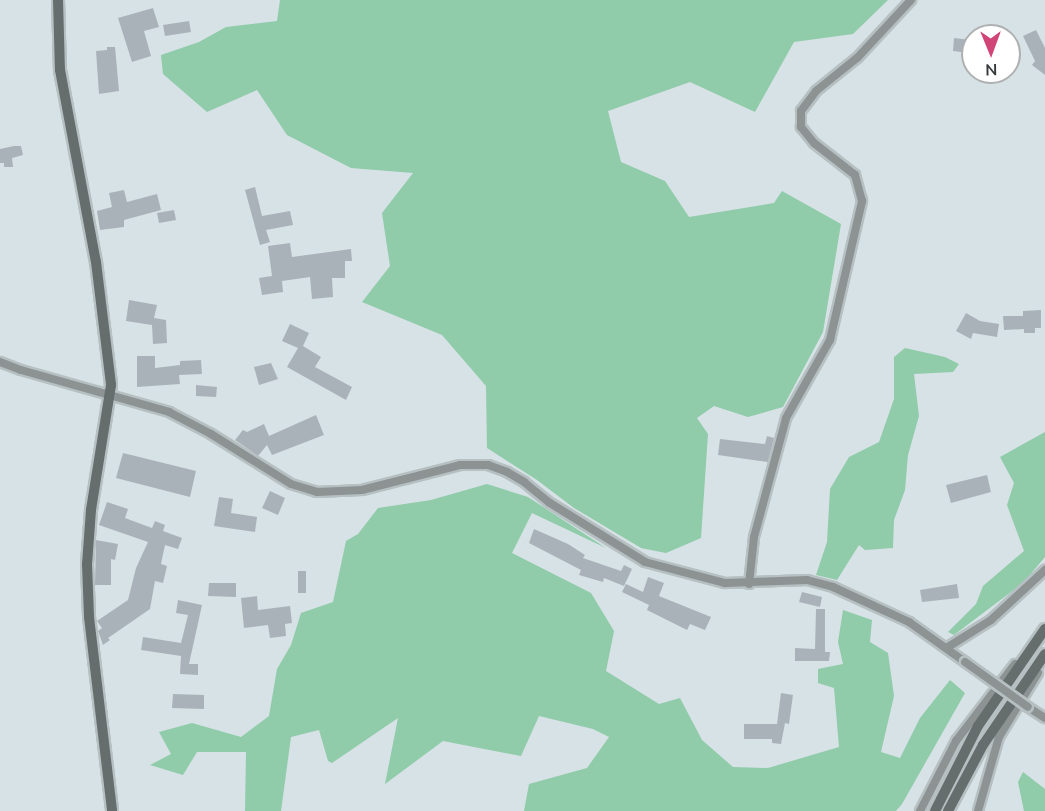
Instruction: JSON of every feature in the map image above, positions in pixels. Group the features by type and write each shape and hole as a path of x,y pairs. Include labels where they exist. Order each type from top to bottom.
{"street":[{"path":"58,0 60,70 98,273 108,347 110,395 96,476 87,564 88,617 112,811"},
{"path":"749,584 754,537 786,418 830,340 862,201 855,175 814,143 801,127 801,111 816,91 858,57 911,0"},
{"path":"0,362 169,412 211,434 291,484 316,492 362,490 460,465 488,465 524,482 550,503 645,562 724,583 749,584 807,580 833,587 909,622 948,647 965,662 1045,718"},
{"path":"948,647 991,620 1045,570"},
{"path":"920,811 956,741 1045,627"},
{"path":"935,811 978,726 1045,627"},
{"path":"948,811 983,745 1045,654"},
{"path":"978,811 999,738 1045,661"}],"green space":[{"path":"280,0 888,0 853,34 794,42 755,112 690,82 608,111 621,162 665,181 689,217 774,203 782,191 841,224 823,332 783,407 748,417 714,406 697,418 708,434 701,538 666,553 641,548 574,508 537,480 487,448 486,386 442,335 362,302 390,266 382,213 413,173 351,168 287,135 257,90 207,112 163,74 161,55 199,42 226,27 277,21"},
{"path":"905,348 945,357 959,364 953,372 914,374 919,416 908,455 905,490 894,520 893,548 865,550 859,545 837,580 816,575 827,542 830,489 849,457 879,442 894,399 894,357"},
{"path":"1045,432 1045,557 1023,583 954,635 948,632 976,604 983,586 1024,551 1007,505 1014,483 1000,457"},
{"path":"487,484 528,497 606,548 532,513 512,553 591,593 614,631 606,671 659,704 680,698 702,740 733,767 768,768 839,747 834,688 818,683 818,669 843,664 838,642 843,610 872,620 870,642 888,653 894,696 881,752 900,758 920,718 950,680 965,693 902,804 896,811 524,811 529,784 587,768 609,737 593,729 539,716 521,756 443,741 385,784 398,718 332,763 328,761 319,730 291,737 281,811 245,811 246,752 197,752 183,775 150,765 171,754 159,732 192,723 241,737 269,716 277,669 291,645 301,613 333,602 346,541 358,534 378,508 431,500"},
{"path":"1023,772 1045,789 1045,811 1024,811 1018,782"}],"building":[{"path":"153,8 159,27 144,31 151,56 132,62 118,18"},
{"path":"189,21 191,32 165,36 163,25"},
{"path":"1036,30 1045,48 1045,75 1032,65 1035,61 1023,36"},
{"path":"954,38 961,39 961,52 953,51"},
{"path":"107,47 115,47 119,91 99,94 96,51 107,50"},
{"path":"21,146 23,155 12,158 13,167 4,167 4,163 0,163 0,149"},
{"path":"255,187 262,216 290,211 293,225 266,230 270,242 260,245 245,190"},
{"path":"124,190 127,202 157,194 161,210 124,220 124,227 100,230 97,211 112,207 109,193"},
{"path":"174,210 176,220 159,223 157,213"},
{"path":"290,243 292,257 351,249 352,261 345,261 345,278 332,278 333,297 312,299 310,277 282,281 283,292 262,295 259,278 272,276 268,246"},
{"path":"129,300 157,305 154,318 166,320 167,343 153,344 152,325 126,321"},
{"path":"1041,310 1041,328 1035,328 1035,333 1024,333 1024,329 1004,330 1003,316 1023,316 1023,311"},
{"path":"966,313 980,321 999,324 997,337 973,333 971,339 956,331"},
{"path":"290,324 309,333 303,346 321,357 315,367 352,387 346,400 287,367 298,348 282,341"},
{"path":"137,356 155,356 155,368 180,365 180,361 201,360 202,374 179,375 180,384 137,387"},
{"path":"271,363 278,379 259,385 254,367"},
{"path":"196,385 217,387 216,397 196,396"},
{"path":"316,415 324,435 272,455 267,445 258,456 235,440 243,430 247,432 264,424 269,436"},
{"path":"767,436 774,438 768,462 718,455 720,439 765,444"},
{"path":"123,453 196,471 190,497 116,478"},
{"path":"987,475 991,492 951,503 946,485"},
{"path":"270,491 285,498 278,515 262,508"},
{"path":"219,497 233,499 231,513 257,517 255,532 214,526"},
{"path":"107,502 128,509 125,518 152,528 155,521 165,525 163,531 182,538 178,549 165,545 161,564 167,566 163,583 155,581 150,609 108,638 110,640 103,645 98,631 102,628 97,621 128,600 136,568 148,542 99,525"},
{"path":"534,529 568,544 585,555 583,558 621,571 624,565 632,569 624,586 604,578 603,582 579,575 581,570 529,543"},
{"path":"96,540 118,544 115,560 111,559 111,585 95,585"},
{"path":"298,571 306,571 306,593 298,593"},
{"path":"648,577 664,583 659,596 711,617 705,630 690,624 687,630 647,610 649,605 622,592 626,584 643,592"},
{"path":"209,583 236,583 236,597 208,596"},
{"path":"957,584 959,598 922,602 920,590"},
{"path":"802,592 822,597 820,607 799,602"},
{"path":"257,596 258,610 290,606 292,623 285,624 286,636 270,638 268,625 244,628 241,598"},
{"path":"178,600 202,605 189,664 198,664 198,675 180,674 181,656 141,650 143,637 181,643 188,615 176,613"},
{"path":"816,609 825,609 825,652 830,652 829,661 795,661 795,648 815,649"},
{"path":"781,693 793,695 789,724 785,723 781,744 772,743 772,739 744,739 744,724 777,724"},
{"path":"173,694 204,695 204,709 172,708"}]}
